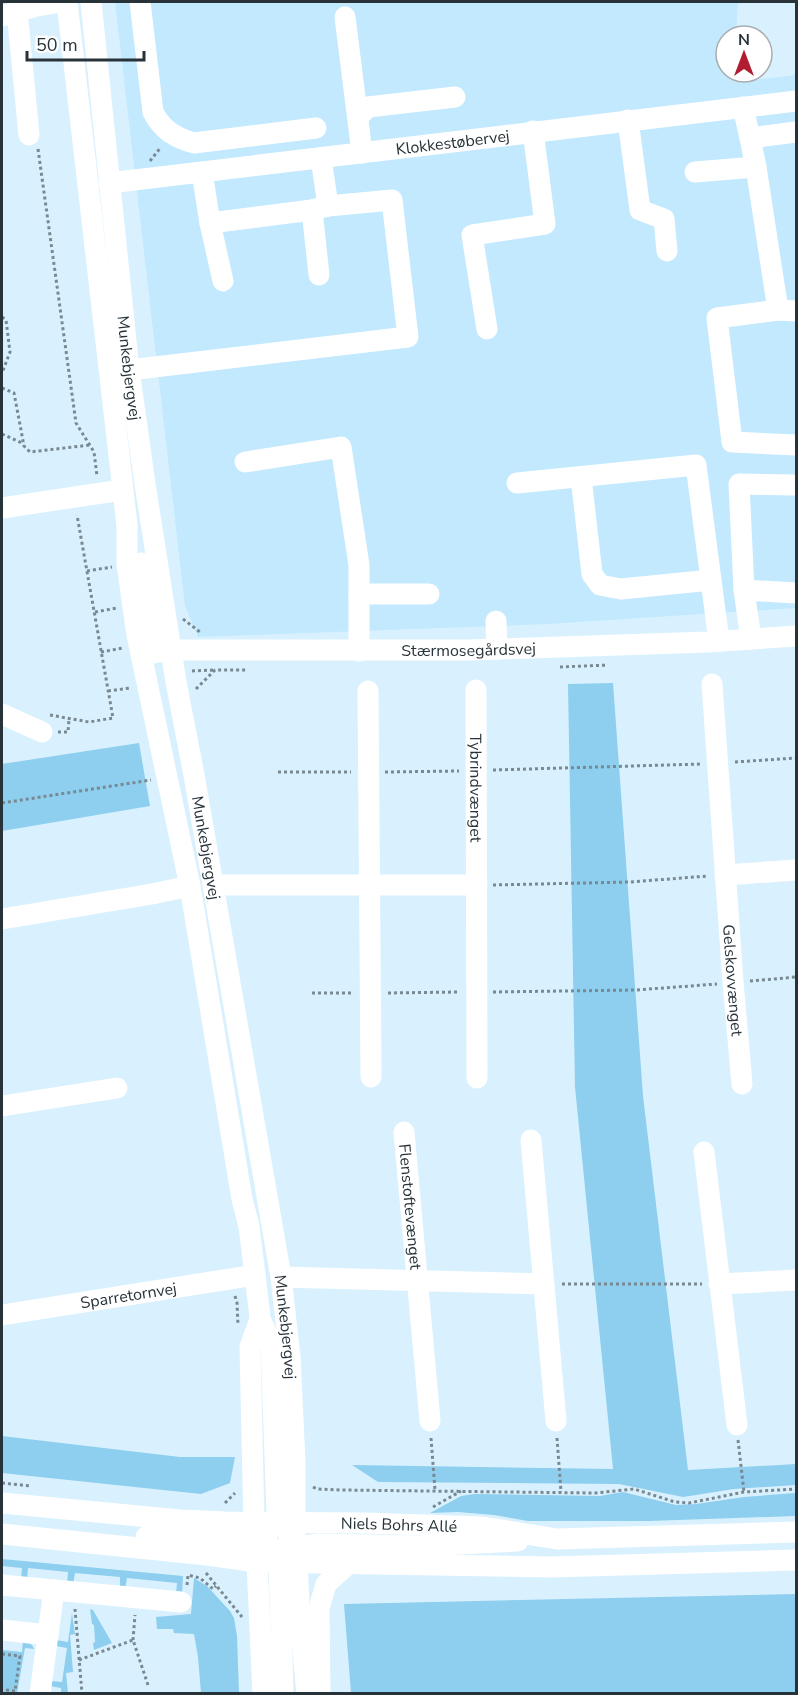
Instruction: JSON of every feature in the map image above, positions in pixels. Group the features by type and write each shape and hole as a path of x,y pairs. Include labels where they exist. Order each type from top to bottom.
{"street":[{"path":"30,135 9,14 62,2"},
{"name":"Munkebjergvej","path":"67,2 127,525 127,564 132,604 132,652 168,777 190,886 249,1226 255,1275 260,1319 250,1347 274,1547 263,1694"},
{"name":"Munkebjergvej","path":"91,2 129,370 145,484 171,650 281,1277 290,1358 295,1462 294,1495 274,1547 299,1608 307,1694"},
{"path":"140,2 153,112 171,134 194,143 316,128"},
{"path":"345,17 362,153"},
{"path":"358,117 368,107 455,97"},
{"name":"Klokkestøbervej","path":"109,183 796,101"},
{"path":"743,107 787,310 717,318 732,442 796,445"},
{"path":"628,120 640,210 664,219 667,251"},
{"path":"487,329 472,235 545,224 533,131"},
{"path":"750,138 796,132"},
{"path":"237,138 242,167"},
{"path":"320,275 321,158"},
{"path":"695,172 756,167"},
{"path":"202,172 223,281"},
{"path":"129,370 408,337 392,200 210,223"},
{"path":"245,462 341,447 359,565 359,651"},
{"path":"517,483 696,465 719,641"},
{"path":"581,477 592,574 600,585 621,589 711,580"},
{"path":"751,639 744,590 739,484 796,485"},
{"path":"2,508 122,490"},
{"path":"127,525 140,561 155,647 171,650"},
{"path":"744,590 796,593"},
{"path":"359,594 429,594"},
{"path":"496,621 497,649"},
{"name":"Stærmosegårdsvej","path":"132,652 497,649 796,636"},
{"name":"Gelskovvænget","path":"712,684 742,1084"},
{"name":"Tybrindvænget","path":"476,690 477,1078"},
{"path":"368,691 371,1077"},
{"path":"2,714 44,723"},
{"path":"725,875 796,870"},
{"path":"214,885 477,885"},
{"path":"2,919 190,886"},
{"path":"2,1106 117,1088"},
{"name":"Flenstoftevænget","path":"404,1132 430,1421"},
{"path":"531,1140 556,1421"},
{"path":"704,1152 737,1425"},
{"name":"Sparretornvej","path":"2,1315 255,1275"},
{"name":"Flenstoftevænget","path":"281,1277 544,1284"},
{"path":"719,1284 796,1280"},
{"path":"260,1319 271,1342 278,1514 274,1547 283,1694"},
{"name":"Niels Bohrs Allé","path":"3,1504 180,1520 322,1563 552,1567 796,1560"},
{"name":"Niels Bohrs Allé","path":"274,1547 426,1525 483,1527 557,1539 796,1532"},
{"path":"2,1534 83,1543 119,1536 274,1547 318,1544 421,1546 557,1539"},
{"path":"320,1694 320,1608 326,1584 348,1564"},
{"path":"2,1585 64,1591 148,1594 181,1602"},
{"path":"40,1694 48,1635 64,1591"},
{"path":"2,1630 48,1635"}],"path":[{"path":"136,180 171,134"},
{"path":"30,135 38,143 76,423 94,452 98,493"},
{"path":"2,317 6,320 10,352 2,373"},
{"path":"2,388 14,393 24,444 30,452 90,445"},
{"path":"2,434 24,444"},
{"path":"44,723 89,722 113,718 74,497"},
{"path":"87,571 127,564"},
{"path":"101,652 132,652"},
{"path":"108,691 134,687"},
{"path":"278,772 476,771 717,764 796,758"},
{"path":"2,803 168,777"},
{"path":"477,885 630,882 725,875"},
{"path":"312,993 636,990 796,977"},
{"path":"544,1284 719,1284"},
{"path":"430,1421 435,1490"},
{"path":"556,1421 561,1492"},
{"path":"737,1425 744,1492"},
{"path":"216,1505 225,1503 235,1493 238,1485"},
{"path":"317,1489 595,1493 634,1490 675,1502 689,1503 744,1492 796,1489"},
{"path":"426,1525 426,1511 462,1490"},
{"path":"181,1602 185,1603 188,1575 200,1578 213,1589 216,1586"},
{"path":"64,1591 79,1660 81,1694"},
{"path":"148,1594 134,1640 148,1684"},
{"path":"79,1660 134,1640"},
{"path":"2,1654 20,1656 14,1692 6,1690"}],"shaded area":[{"path":"115,2 738,2 737,24 714,24 714,84 774,84 774,77 796,75 796,608 548,624 198,637 185,606"},
{"path":"613,683 643,1096 688,1470 796,1464 796,1485 734,1489 683,1497 619,1484 378,1482 352,1465 613,1469 575,1087 568,684"},
{"path":"139,743 150,806 2,831 2,764"},
{"path":"2,1436 180,1457 235,1457 230,1483 201,1494 2,1473"},
{"path":"623,1492 676,1505 796,1493 796,1516 649,1521 528,1521 458,1512 430,1513 461,1496 475,1494 600,1496"},
{"path":"2,1559 183,1576 182,1595 176,1594 177,1583 127,1578 125,1589 120,1589 120,1577 75,1573 73,1584 67,1584 68,1572 28,1568 27,1579 21,1579 22,1568 2,1566"},
{"path":"194,1578 207,1586 234,1618 239,1693 201,1693 194,1634 174,1633 173,1629 157,1629 156,1617 191,1614"},
{"path":"796,1594 796,1693 351,1693 344,1604"},
{"path":"90,1609 93,1610 112,1643 94,1650 94,1625"},
{"path":"72,1613 75,1634 70,1635 73,1672 66,1673 68,1693 61,1693 61,1688 50,1686 51,1681 62,1682 67,1648 56,1646 56,1640 68,1642"},
{"path":"23,1640 32,1645 34,1649 25,1648 17,1693 2,1693 2,1650 22,1652"}]}
